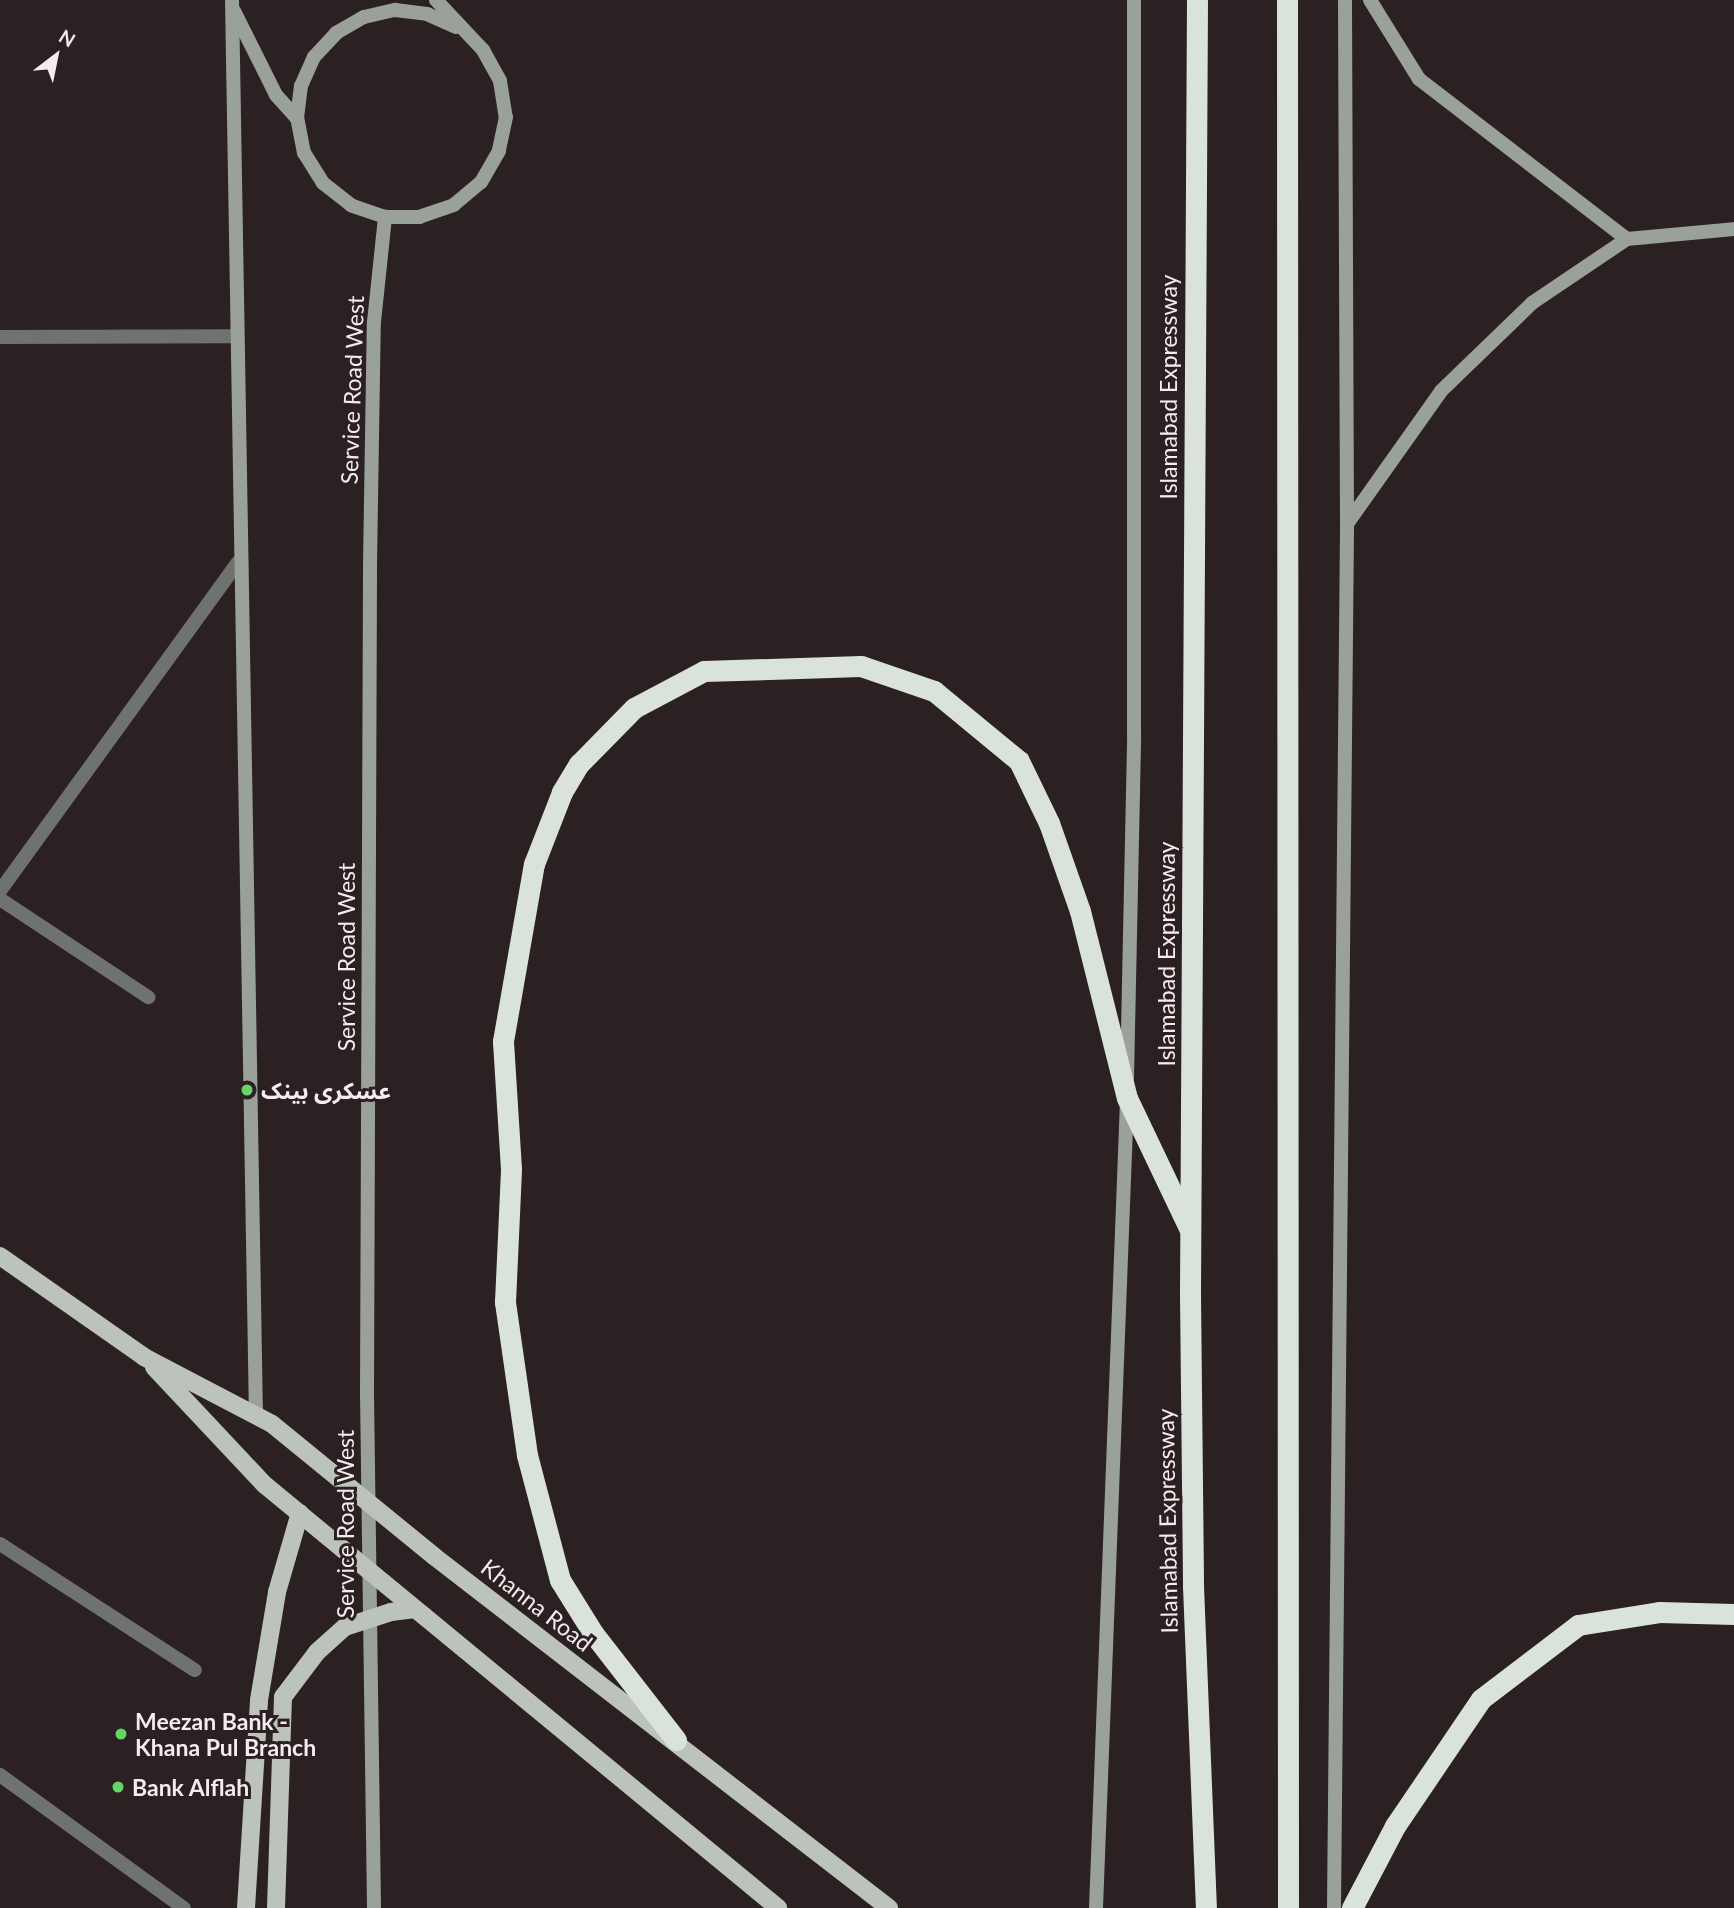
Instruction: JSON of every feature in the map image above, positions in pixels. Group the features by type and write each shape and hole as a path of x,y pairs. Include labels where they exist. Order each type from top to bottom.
{"highway":[{"name":"Islamabad Expressway","path":"1197,0 1191,1230 1193,1586 1206,1908"},
{"path":"1287,0 1288,1908"},
{"path":"676,1740 593,1633 561,1580 527,1455 505,1302 512,1169 503,1041 534,864 562,792 579,764 635,708 704,671 763,666 861,666 934,691 1018,761 1049,823 1080,911 1127,1098 1191,1230"},
{"path":"1352,1908 1395,1826 1481,1699 1578,1625 1659,1612 1734,1614"}],"main road":[{"name":"Khanna Road","path":"0,1256 144,1357 264,1420 435,1557 676,1740 889,1908"},
{"name":"Khanna Road","path":"144,1357 265,1485 778,1908"},
{"path":"246,1908 259,1700 277,1592 300,1514"},
{"path":"276,1908 283,1698 317,1653 345,1627 391,1612 419,1613"}],"street":[{"path":"436,0 456,27 483,50 500,82 506,117 499,151 481,182 454,205 420,217 385,217 351,205 323,183 304,153 297,118 300,86 314,57 336,33 364,17 395,10 427,13 456,27"},
{"path":"1096,1908 1127,1098 1134,735 1134,0"},
{"path":"1334,1908 1347,524 1345,0"},
{"path":"1370,0 1419,79 1627,239"},
{"path":"232,3 276,95 297,118"},
{"path":"232,3 238,562 264,1420"},
{"name":"Service Road West","path":"374,1908 367,1392 370,565 374,323 385,217"},
{"path":"1347,524 1441,391 1532,303 1627,239 1734,229"},
{"path":"0,337 236,335"},
{"path":"0,891 238,562"},
{"path":"0,900 148,997"},
{"path":"0,1544 195,1670"},
{"path":"0,1775 184,1908"}],"place":[{"name":"عسکری بینک","path":"247,1090"},
{"name":"Meezan Bank - Khana Pul Branch","path":"121,1734"},
{"name":"Bank Alflah","path":"118,1787"}]}
